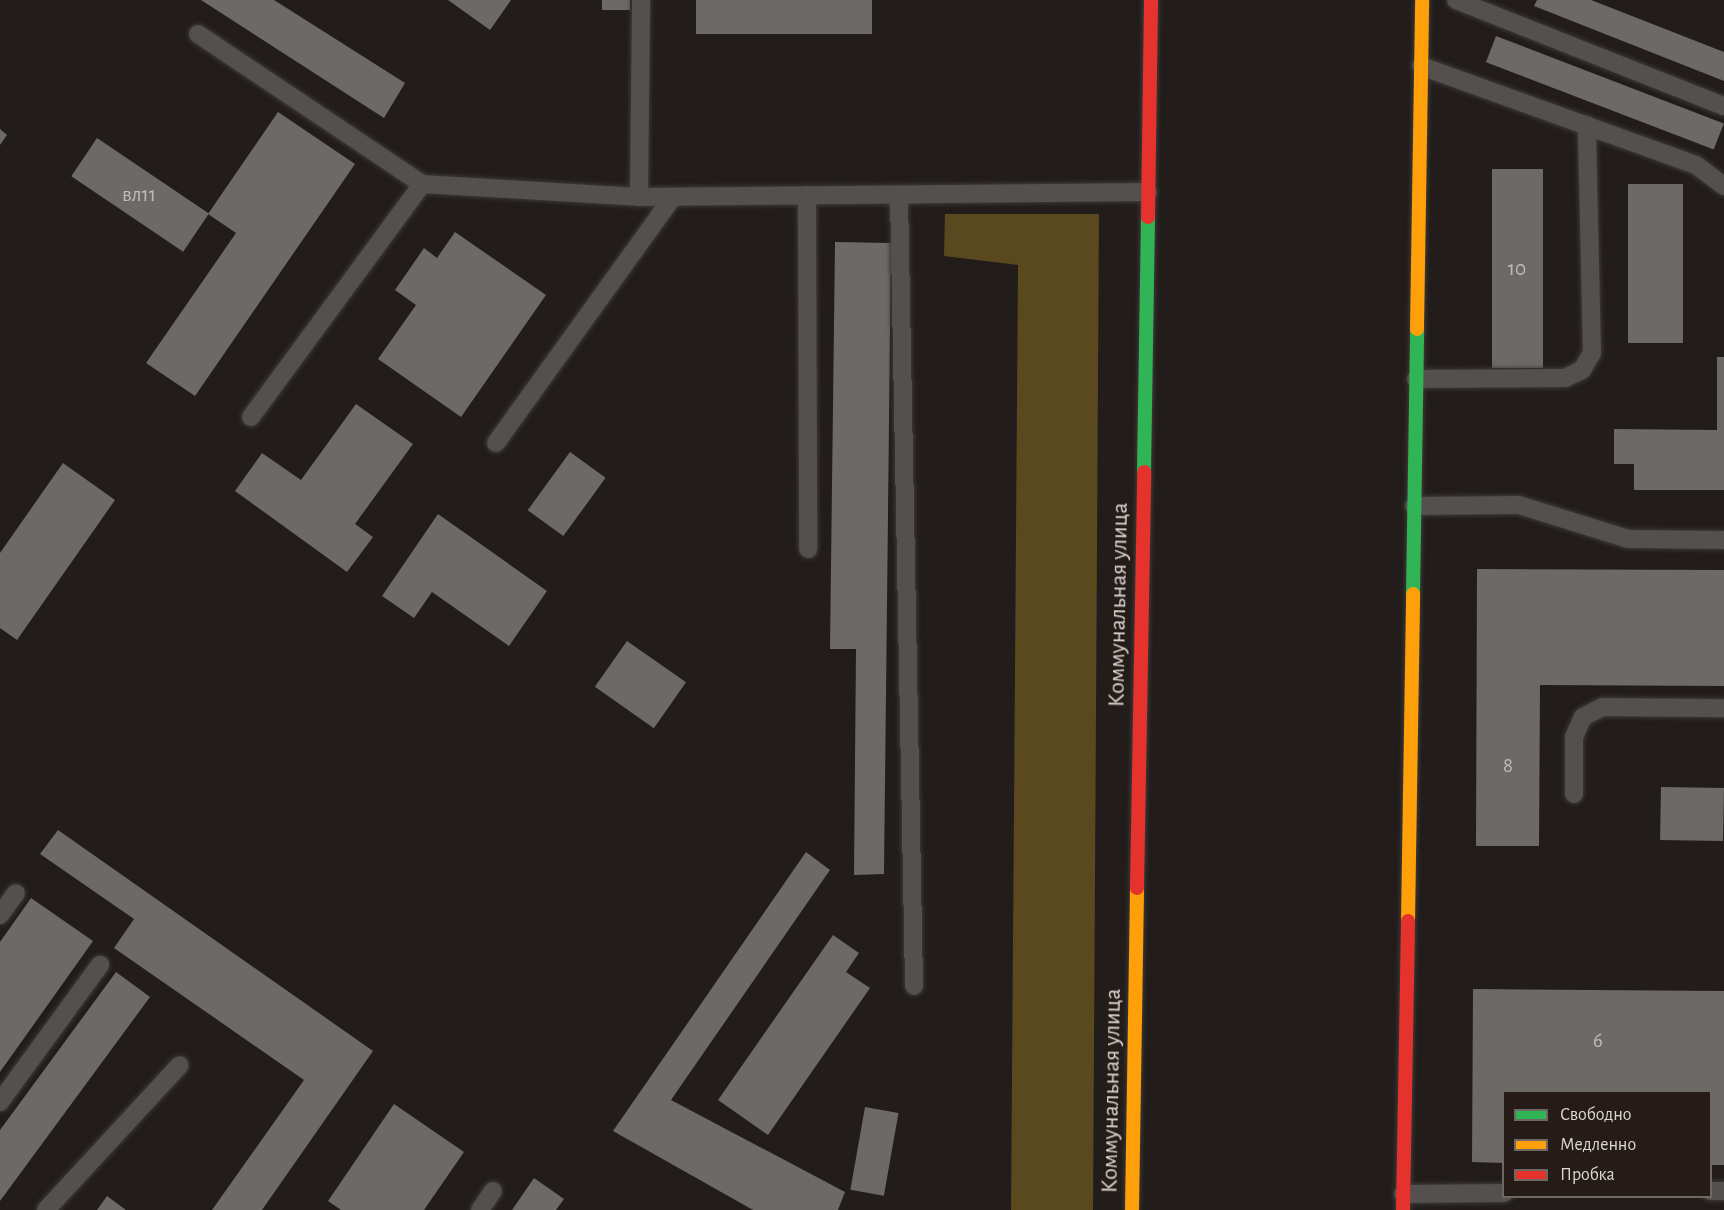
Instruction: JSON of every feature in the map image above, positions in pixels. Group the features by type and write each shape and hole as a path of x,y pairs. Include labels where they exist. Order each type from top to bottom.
{"main road":[{"name":"Коммунальная улица","path":"1132,1210 1151,0"},
{"path":"1403,1202 1422,0"}],"lane":[{"path":"639,197 641,0"},
{"path":"1456,0 1724,106"},
{"path":"198,34 422,184 639,197 1148,192"},
{"path":"1420,66 1696,165 1724,186"},
{"path":"1416,379 1565,378 1582,370 1593,354 1587,125"},
{"path":"251,417 422,184"},
{"path":"807,195 808,549"},
{"path":"899,195 914,986"},
{"path":"496,443 674,197"},
{"path":"1414,506 1519,505 1628,538 1724,540"},
{"path":"1574,794 1574,737 1583,717 1603,707 1724,708"},
{"path":"0,915 16,893"},
{"path":"0,1102 100,964"},
{"path":"46,1210 180,1065"},
{"path":"480,1210 493,1191"},
{"path":"1403,1202 1502,1193"}],"shaded area":[{"path":"945,214 1099,214 1093,1210 1011,1210 1018,265 944,256"}],"building":[{"path":"201,0 274,0 405,83 384,118"},
{"path":"448,0 511,0 490,30"},
{"path":"602,0 630,0 630,10 602,10"},
{"path":"696,0 872,0 872,34 696,34"},
{"path":"1537,0 1591,0 1724,52 1724,81 1534,6"},
{"path":"1496,36 1724,123 1714,150 1486,62"},
{"path":"278,112 355,164 195,396 146,363 236,233 208,214"},
{"path":"0,129 7,135 0,145"},
{"path":"97,138 209,213 183,252 71,176"},
{"path":"1492,169 1543,169 1543,368 1492,368"},
{"path":"1628,184 1683,184 1683,343 1628,343"},
{"path":"455,232 546,295 461,417 378,359 416,305 395,290 424,248 437,258"},
{"path":"835,242 891,243 884,874 854,875 856,649 830,649"},
{"path":"1717,357 1724,357 1724,490 1634,490 1634,464 1614,464 1614,429 1717,430"},
{"path":"356,404 413,444 355,524 373,537 347,572 235,491 262,453 301,480"},
{"path":"570,452 606,478 563,536 528,510"},
{"path":"63,463 115,500 17,640 0,628 0,553"},
{"path":"438,514 547,591 509,646 432,592 414,618 382,596"},
{"path":"1477,569 1724,570 1724,686 1540,685 1539,846 1476,846"},
{"path":"627,641 686,682 654,728 595,687"},
{"path":"1661,787 1724,788 1723,841 1660,840"},
{"path":"58,830 373,1051 262,1210 212,1210 304,1080 114,948 134,919 40,854"},
{"path":"806,852 830,870 671,1100 845,1192 838,1210 753,1210 613,1131"},
{"path":"31,898 93,941 0,1072 0,942"},
{"path":"833,935 859,953 846,972 870,988 768,1135 718,1100"},
{"path":"116,972 150,997 0,1201 0,1130"},
{"path":"1473,989 1724,991 1724,1165 1712,1165 1712,1090 1502,1090 1502,1163 1472,1162"},
{"path":"394,1104 464,1152 424,1210 341,1210 328,1201"},
{"path":"865,1107 898,1113 884,1196 850,1190"},
{"path":"534,1178 564,1199 556,1210 512,1210"},
{"path":"107,1196 126,1210 97,1210"}],"traffic: fast":[{"path":"1144,472 1148,217"},
{"path":"1413,594 1417,329"}],"traffic: slow":[{"path":"1417,329 1422,0"},
{"path":"1408,921 1413,594"},
{"path":"1132,1210 1137,888"}],"traffic: jam":[{"path":"1148,217 1151,0"},
{"path":"1137,888 1144,472"},
{"path":"1403,1210 1408,921"}]}
